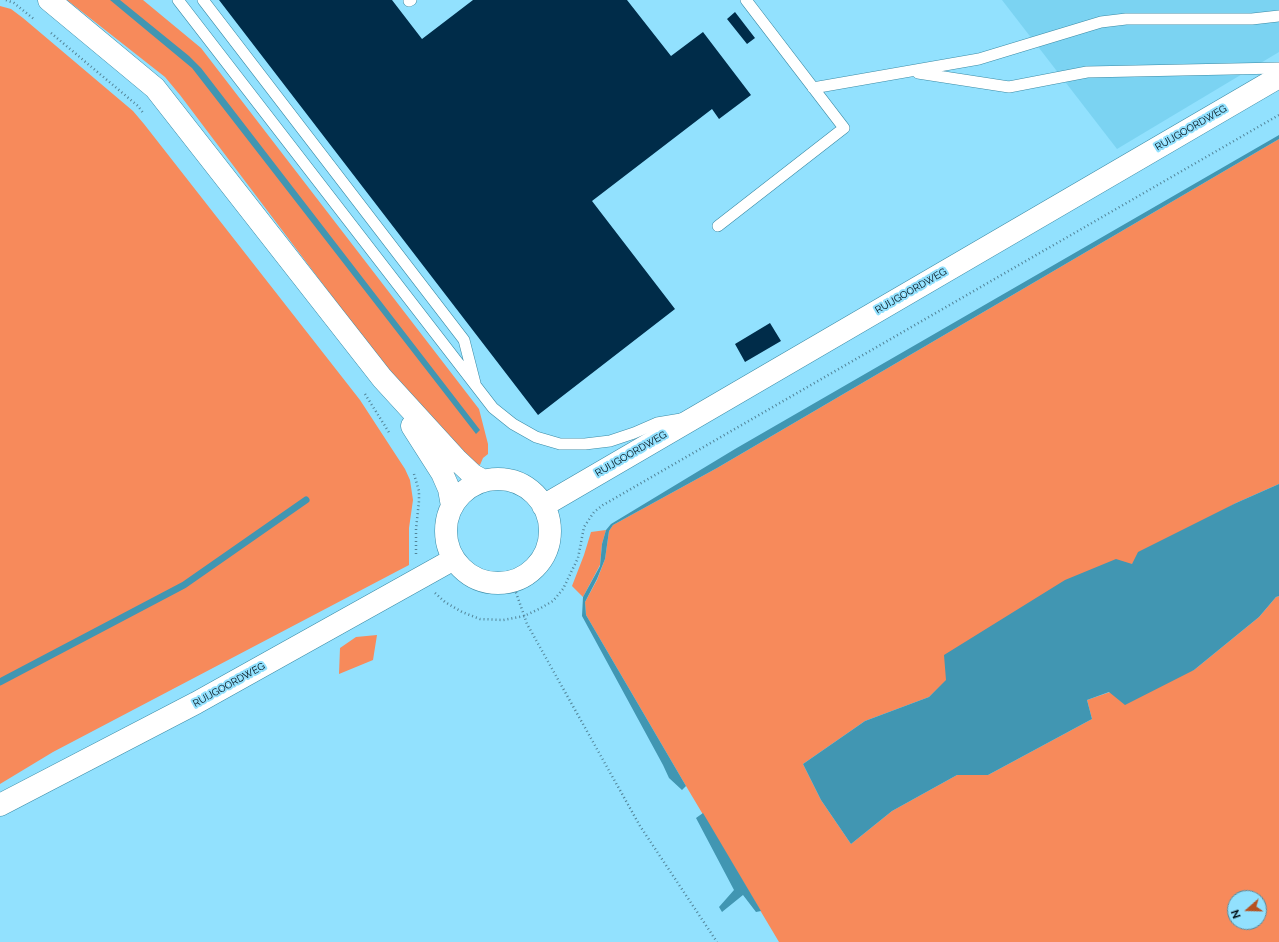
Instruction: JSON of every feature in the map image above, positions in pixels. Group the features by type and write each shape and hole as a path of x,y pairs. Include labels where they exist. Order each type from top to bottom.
{"street":[{"path":"49,0 154,88 382,378 456,459 473,475 484,481"},
{"name":"RUIJGOORDWEG","path":"543,506 1279,77"},
{"path":"382,378 442,473 449,489 452,506"},
{"path":"498,479 511,481 524,486 535,495 543,506 548,518 550,531 548,545 543,557 535,568 525,576 512,581 499,583 486,582 473,577 454,559 448,547 446,533 448,519 452,506 460,495 471,487 484,481 498,479"},
{"name":"RUIJGOORDWEG","path":"0,805 196,703 454,559"}],"lane":[{"path":"178,0 476,387 493,408 512,424 536,437 560,444 585,444 610,441 657,423 694,418"},
{"path":"203,0 464,340 476,387"},
{"path":"718,226 844,128 746,0"},
{"path":"813,88 979,59 1101,22 1126,19 1252,19 1279,16"},
{"path":"907,71 1009,87 1087,72 1279,68"}],"path":[{"path":"6,0 14,3 39,23"},
{"path":"50,33 138,106 145,115"},
{"path":"414,472 420,500 416,529 416,559 430,589 445,602 480,620 503,620 524,616 540,610 553,601 564,589 578,558 584,527 594,512 603,505 1279,115"},
{"path":"361,389 390,434"},
{"path":"512,581 527,624 640,826 717,942"}],"shaded area":[{"path":"67,0 143,0 201,48 479,409 488,444 488,454 483,458 480,465 469,461 393,377 165,77"},
{"path":"110,0 120,0 189,56 201,68 480,430 476,434 192,68"},
{"path":"1002,0 1279,0 1279,52 1117,149"},
{"path":"0,6 11,9 23,18 133,111 144,124 360,400 405,469 410,480 413,500 409,528 409,565 53,752 0,784"},
{"path":"1279,135 1279,139 717,468 613,525 609,531 605,559 585,602 586,615 686,786 682,790 669,778 582,616 583,597 600,566 602,544 606,530 611,524 735,449"},
{"path":"1279,139 1279,484 1236,503 1132,564 947,680 929,697 865,721 803,764 821,800 851,844 892,811 957,775 988,775 1092,719 1087,700 1110,692 1194,670 1259,617 1276,597 1279,596 1279,942 779,942 586,615 585,602 597,580 605,559 609,531 613,525 717,468"},
{"path":"1279,484 1279,596 1276,597 1259,617 1194,670 1125,705 1109,692 1087,700 1092,719 988,775 957,775 892,811 851,844 821,800 803,764 865,721 929,697 946,680 944,655 1065,580 1116,559 1132,564 1138,552 1236,503"},
{"path":"606,530 602,544 600,565 583,597 572,586 591,532"},
{"path":"377,635 373,660 339,674 340,648 356,637"},
{"path":"703,813 761,911 756,912 743,895 722,912 719,907 734,890 696,818"}],"building":[{"path":"219,0 392,0 422,39 473,0 627,0 671,56 703,32 751,95 719,119 712,109 592,201 675,309 538,415"},
{"path":"735,12 755,38 747,44 727,19"},
{"path":"770,323 781,341 745,362 735,344"}],"waterway":[{"path":"0,682 184,585 306,500"}]}
